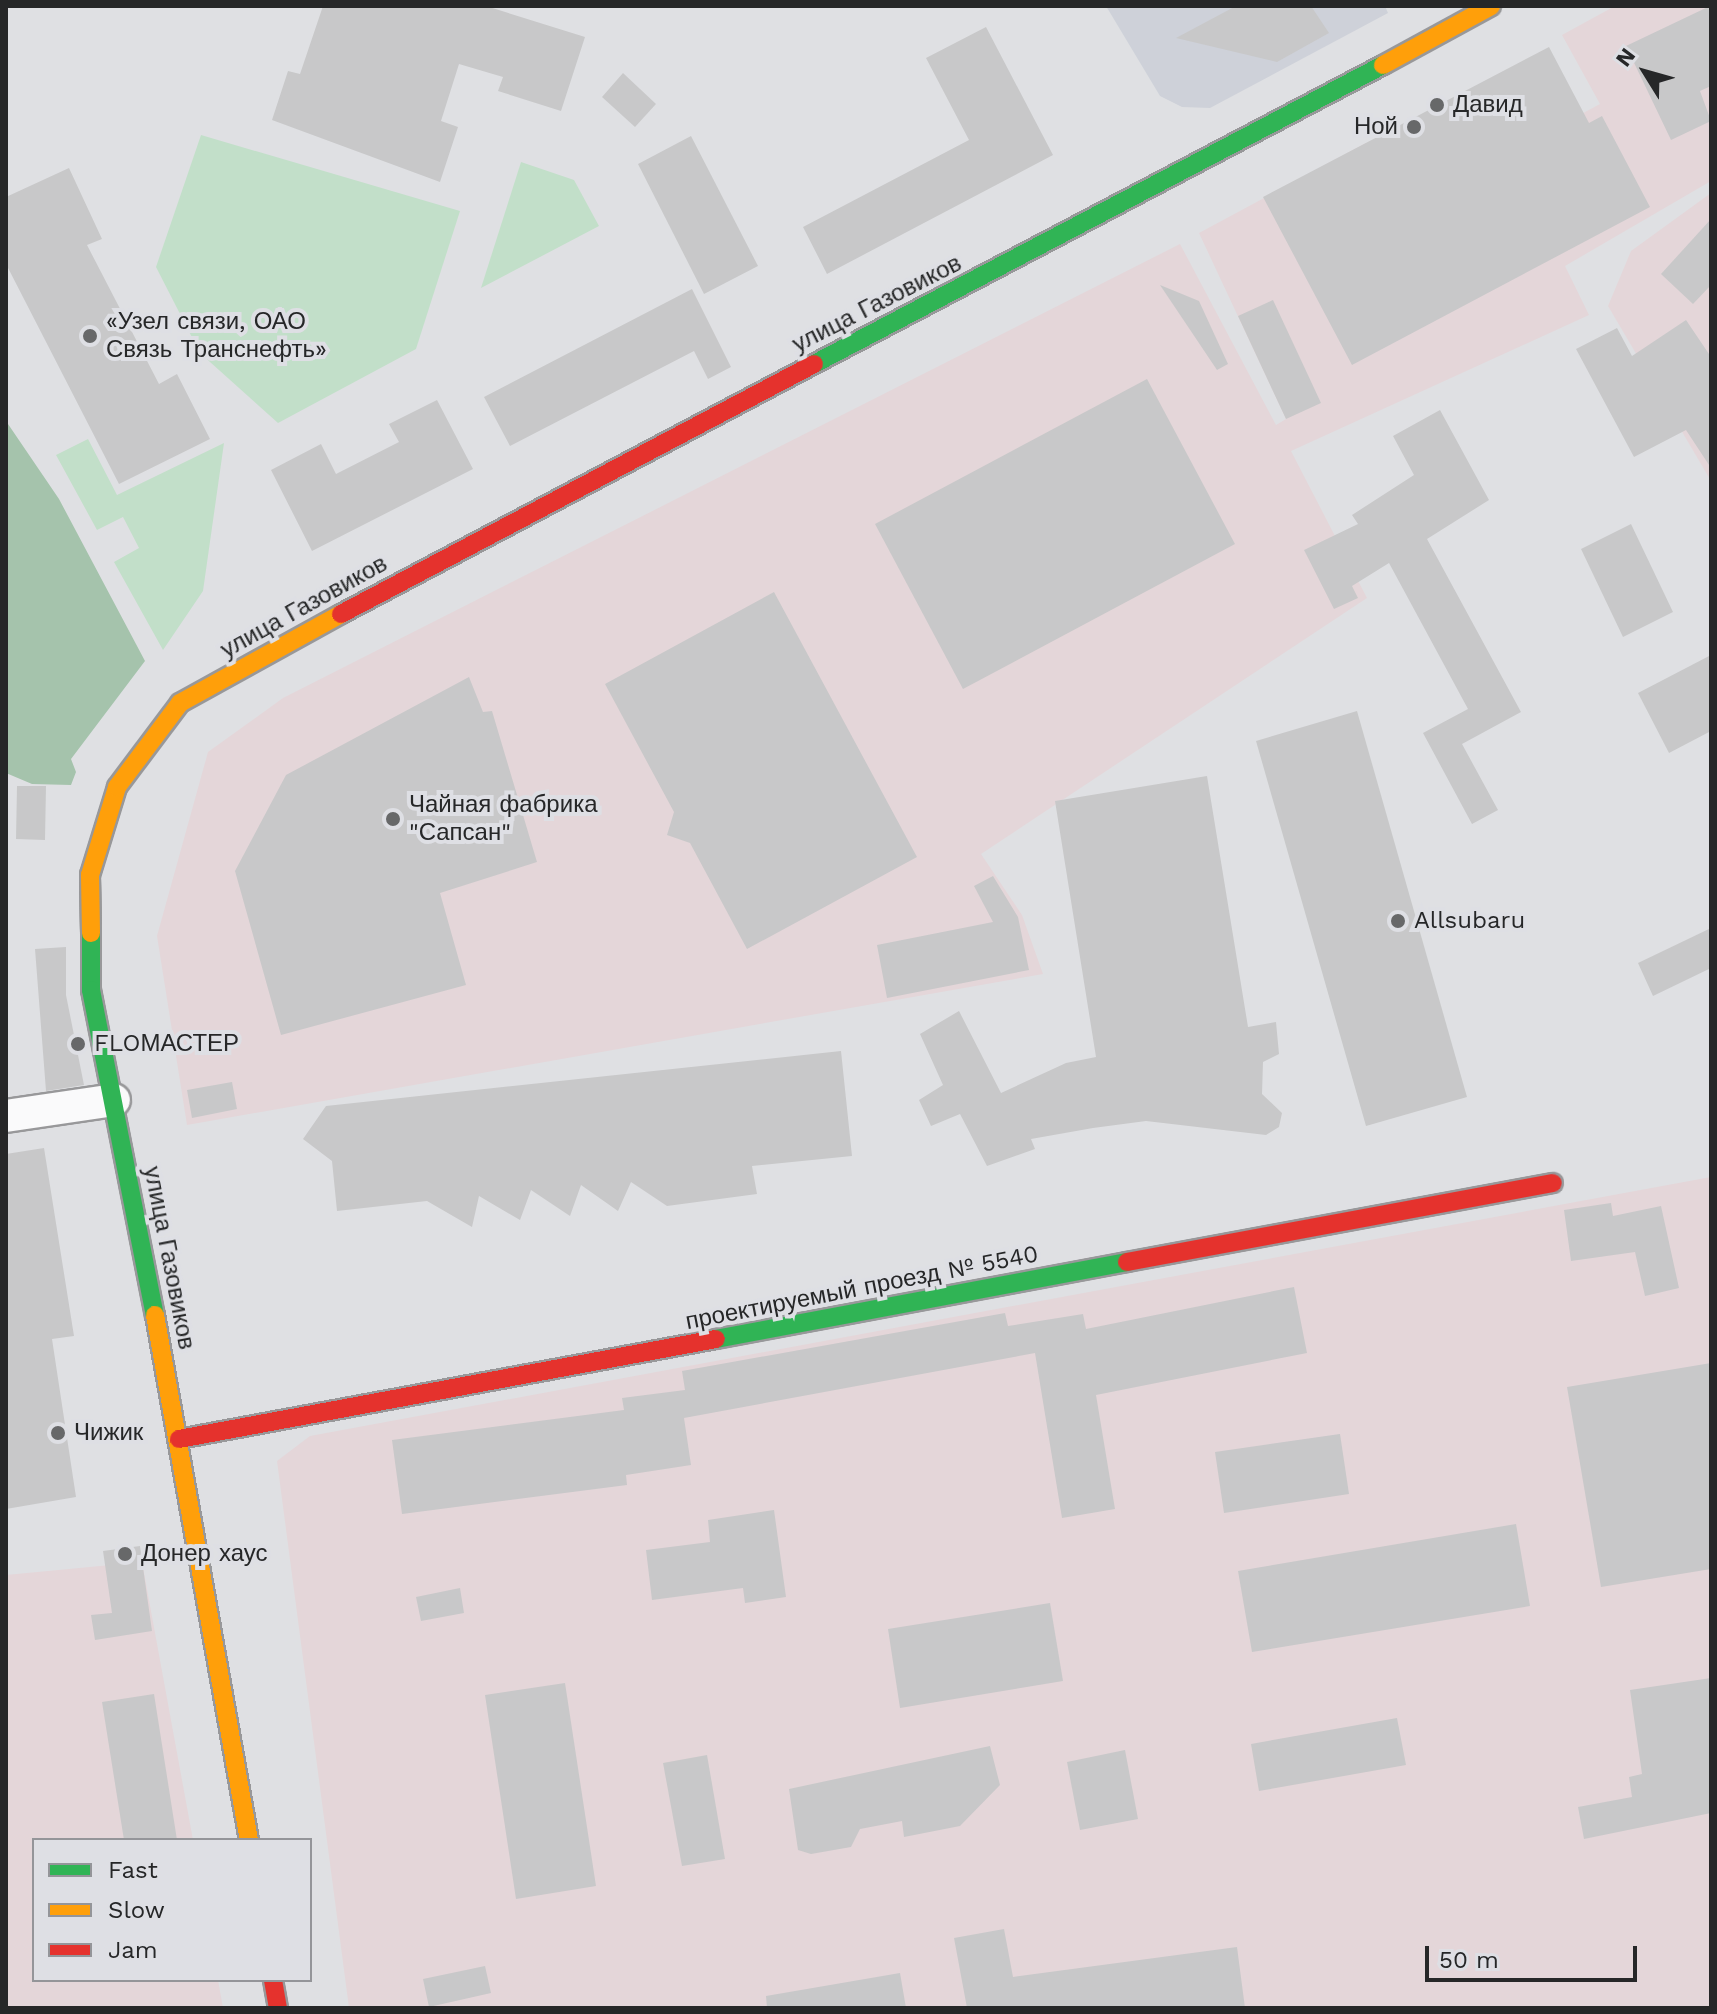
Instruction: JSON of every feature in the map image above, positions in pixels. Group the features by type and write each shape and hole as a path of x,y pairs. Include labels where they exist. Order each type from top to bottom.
{"street":[{"name":"улица Газовиков","path":"249,1838 179,1439 91,990 90,875 117,787 180,703 520,516 1215,156 1491,6"},
{"path":"6,1116 114,1100"},
{"name":"проектируемый проезд № 5540","path":"179,1439 1553,1183"},
{"path":"273,1982 278,2008"}],"shaded area":[{"path":"1106,6 1385,6 1388,13 1210,108 1182,107 1160,96"},
{"path":"1615,6 1711,6 1711,181 1565,266 1589,315 1291,451 1367,598 981,854 1022,915 1043,974 187,1125 157,936 208,752 283,698 1180,244 1276,425 1286,419 1199,233 1366,143 1402,211 1600,104 1562,35"},
{"path":"1711,193 1711,481 1608,306 1631,251"},
{"path":"1711,1177 1711,2008 349,2008 277,1461 310,1436"},
{"path":"142,1562 193,1838 32,1838 32,1982 218,1982 223,2008 6,2008 6,1575"}],"green space":[{"path":"201,135 460,211 416,349 278,423 200,353 156,267"},
{"path":"521,162 574,180 599,226 481,288"},
{"path":"8,424 59,499 145,661 71,759 76,772 71,785 32,784 6,773"},
{"path":"88,439 117,495 224,443 203,591 163,650 114,562 139,548 123,517 97,530 56,455"}],"building":[{"path":"323,6 486,6 585,37 561,111 498,91 503,77 459,64 441,121 458,127 440,182 272,120 288,71 300,74"},
{"path":"1236,6 1311,6 1329,33 1277,62 1176,38"},
{"path":"1710,6 1711,86 1700,91 1711,121 1671,140 1626,46"},
{"path":"986,27 1053,155 827,274 803,227 969,140 926,58"},
{"path":"1549,47 1589,123 1602,116 1650,207 1352,365 1263,197"},
{"path":"623,73 656,104 635,127 602,97"},
{"path":"691,136 758,266 704,294 638,164"},
{"path":"69,168 102,239 87,245 159,384 177,374 210,439 119,484 6,264 6,197"},
{"path":"1711,219 1711,285 1693,304 1661,274"},
{"path":"1160,285 1199,301 1228,364 1217,370"},
{"path":"692,289 731,367 708,379 694,351 510,446 484,397"},
{"path":"1273,300 1321,403 1286,419 1238,316"},
{"path":"1686,320 1711,357 1711,468 1686,430 1634,457 1576,349 1617,328 1632,356"},
{"path":"1147,379 1235,544 963,689 875,524"},
{"path":"437,400 473,469 312,551 271,470 321,444 336,474 399,442 389,424"},
{"path":"1440,410 1489,500 1427,539 1521,712 1462,744 1498,810 1472,824 1423,733 1468,709 1389,563 1352,586 1358,598 1334,609 1304,550 1358,524 1352,515 1414,475 1393,436"},
{"path":"1631,524 1673,612 1623,637 1581,549"},
{"path":"774,592 917,857 747,949 690,843 667,835 674,812 605,684"},
{"path":"1711,655 1711,731 1669,753 1638,693"},
{"name":"Чайная фабрика \"Сапсан\"","path":"469,677 483,712 492,711 537,862 440,893 466,985 281,1035 235,871 286,775"},
{"path":"1357,711 1467,1097 1366,1126 1256,741"},
{"path":"1207,776 1248,1027 1276,1022 1279,1054 1263,1062 1262,1094 1282,1113 1279,1127 1266,1135 1146,1121 1093,1128 1031,1139 1035,1149 987,1166 960,1114 931,1126 919,1100 943,1085 920,1034 959,1011 1001,1093 1066,1063 1096,1057 1055,801"},
{"path":"17,786 46,786 45,840 16,839"},
{"path":"993,876 1018,917 1029,970 887,998 877,945 993,922 974,886"},
{"path":"1711,928 1711,968 1653,996 1638,963"},
{"path":"66,947 66,995 84,1085 46,1091 35,949"},
{"path":"841,1051 852,1156 752,1166 757,1194 667,1206 631,1182 618,1211 581,1185 570,1216 531,1190 520,1220 479,1196 472,1227 427,1201 337,1211 332,1161 303,1139 326,1106"},
{"path":"232,1082 237,1109 192,1118 187,1090"},
{"path":"44,1148 74,1336 52,1339 76,1497 6,1509 6,1154"},
{"path":"1611,1203 1613,1216 1661,1206 1679,1288 1645,1296 1635,1252 1571,1261 1564,1210"},
{"path":"1294,1287 1307,1353 1096,1395 1115,1509 1062,1518 1035,1353 684,1418 691,1465 626,1475 627,1485 402,1514 392,1440 624,1410 622,1398 685,1390 682,1371 1005,1313 1008,1326 1083,1314 1086,1329"},
{"path":"1711,1363 1711,1569 1601,1587 1567,1387"},
{"path":"1340,1434 1349,1494 1224,1513 1215,1452"},
{"path":"774,1510 786,1597 745,1603 743,1588 652,1600 646,1550 710,1542 708,1520"},
{"path":"1516,1524 1530,1606 1252,1652 1238,1571"},
{"path":"140,1546 152,1631 95,1640 91,1615 112,1613 103,1551"},
{"path":"460,1588 464,1613 421,1621 416,1597"},
{"path":"1050,1603 1063,1681 900,1708 888,1629"},
{"path":"1711,1678 1711,1813 1584,1839 1578,1807 1632,1797 1629,1777 1642,1774 1630,1690"},
{"path":"565,1683 596,1886 516,1899 485,1695"},
{"path":"154,1694 177,1838 124,1838 102,1702"},
{"path":"1397,1718 1406,1765 1259,1791 1251,1744"},
{"path":"990,1746 1000,1785 960,1826 904,1837 902,1821 860,1829 851,1847 811,1854 798,1850 789,1789"},
{"path":"1125,1750 1138,1819 1080,1830 1067,1762"},
{"path":"707,1755 725,1859 682,1866 663,1763"},
{"path":"1004,1929 1013,1977 1237,1947 1245,2008 967,2008 954,1938"},
{"path":"485,1966 491,1993 429,2007 423,1979"},
{"path":"900,1973 906,2008 767,2008 766,1996"}],"traffic: fast":[{"path":"814,364 1383,65"},
{"path":"91,933 91,990 155,1315"},
{"path":"716,1339 1127,1262"}],"traffic: slow":[{"path":"1383,65 1491,6"},
{"path":"91,933 90,875 117,787 180,703 341,614"},
{"path":"155,1315 249,1838"}],"traffic: jam":[{"path":"341,614 814,364"},
{"path":"1127,1262 1553,1183"},
{"path":"179,1439 716,1339"},
{"path":"273,1982 278,2008"}],"place":[{"name":"Давид","path":"1437,105"},
{"name":"Ной","path":"1414,127"},
{"name":"«Узел связи, ОАО Связь Транснефть»","path":"90,336"},
{"name":"Чайная фабрика \"Сапсан\"","path":"393,819"},
{"name":"Allsubaru","path":"1398,921"},
{"name":"FLOМАСТЕР","path":"78,1044"},
{"name":"Чижик","path":"58,1433"},
{"name":"Донер хаус","path":"125,1554"}]}
